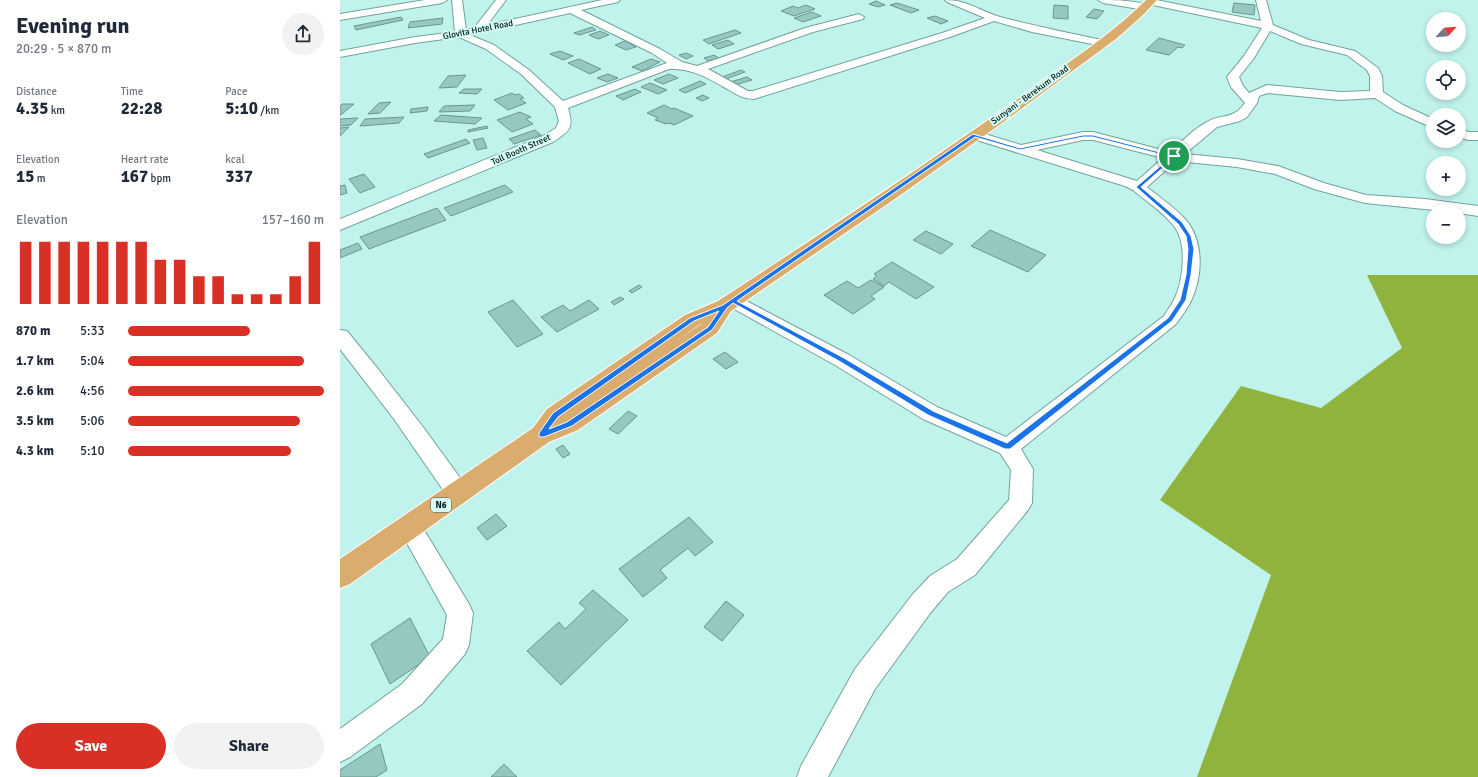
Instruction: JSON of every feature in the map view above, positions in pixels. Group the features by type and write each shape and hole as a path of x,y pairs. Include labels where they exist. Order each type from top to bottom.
{"main road":[{"name":"Sunyani - Berekum Road","path":"340,576 541,435 570,424 710,328 729,304 975,135 1102,43 1150,3"}],"street":[{"path":"340,17 442,0"},
{"path":"457,0 461,34 490,47 525,72 561,106 667,66 677,64"},
{"path":"477,31 501,0"},
{"name":"Glovita Hotel Road","path":"340,54 415,40 477,31 612,0"},
{"path":"950,0 994,18 1032,29 1102,43"},
{"path":"1103,0 1150,3 1238,19 1268,27 1305,42 1351,53 1372,68 1376,76 1376,90 1378,94 1399,108 1426,121"},
{"path":"1251,103 1237,86 1233,77 1248,58 1268,27 1261,0"},
{"path":"572,10 656,51 677,64 698,69 746,95 754,95 946,35 994,18"},
{"path":"698,69 809,30 858,17"},
{"path":"1138,187 1212,124 1235,118 1243,114 1251,103 1254,94 1267,89 1340,96 1378,94"},
{"name":"Toll Booth Street","path":"340,225 548,139 562,130 564,126 565,121 561,106"},
{"path":"975,135 1130,183 1138,187 1180,223 1188,236 1191,249 1183,300 1170,320 1008,447"},
{"path":"1466,135 1477,137"},
{"path":"1020,149 1083,136 1093,136 1174,156 1238,163 1278,170 1320,186 1365,199 1425,204 1461,210 1478,211"},
{"path":"729,304 842,360 930,413 1008,447 1022,469 1020,503 966,567 938,584 865,679 812,777"},
{"path":"340,336 375,377 416,431 458,493"},
{"path":"340,747 412,694 456,645 460,613 410,527"}],"green space":[{"path":"1367,275 1478,275 1478,777 1197,777 1271,575 1160,500 1241,386 1321,408 1402,348"}],"building":[{"path":"876,1 885,5 878,7 869,4"},
{"path":"897,3 919,10 911,13 890,5"},
{"path":"1234,3 1255,5 1254,15 1232,12"},
{"path":"806,5 815,9 794,16 781,11 793,6 798,8"},
{"path":"1054,5 1068,6 1068,19 1053,18"},
{"path":"1094,9 1104,11 1097,19 1086,17"},
{"path":"812,12 821,16 803,22 794,18"},
{"path":"935,16 948,21 941,24 927,18"},
{"path":"401,17 403,20 356,30 354,26"},
{"path":"443,18 442,24 408,28 410,22"},
{"path":"592,27 596,30 579,35 574,33"},
{"path":"735,30 741,33 709,44 703,40"},
{"path":"600,31 609,35 598,39 589,35"},
{"path":"1159,38 1185,45 1182,48 1178,47 1169,55 1146,50"},
{"path":"728,40 734,44 718,49 712,45"},
{"path":"625,41 636,47 626,50 615,45"},
{"path":"560,51 573,56 563,60 550,54"},
{"path":"686,53 693,56 686,59 679,55"},
{"path":"714,55 719,58 708,61 704,58"},
{"path":"579,59 601,69 590,74 568,63"},
{"path":"651,59 660,62 642,71 632,67"},
{"path":"741,70 745,72 726,79 722,77"},
{"path":"608,74 618,78 607,82 597,78"},
{"path":"669,74 678,78 663,84 654,80"},
{"path":"466,75 457,87 439,88 448,76"},
{"path":"747,77 752,80 735,85 730,82"},
{"path":"700,81 706,84 685,93 679,90"},
{"path":"650,83 667,90 658,94 641,87"},
{"path":"464,89 482,89 477,94 459,93"},
{"path":"635,89 641,92 623,100 616,96"},
{"path":"512,93 515,95 519,94 524,98 520,99 526,103 508,110 494,100"},
{"path":"703,95 709,98 702,101 696,98"},
{"path":"391,102 380,113 368,114 379,103"},
{"path":"342,104 354,104 340,115 340,107"},
{"path":"475,105 470,111 439,112 444,106"},
{"path":"664,105 693,116 674,125 655,120 658,118 647,113"},
{"path":"428,107 427,111 410,113 411,109"},
{"path":"520,112 531,117 526,119 533,124 512,132 497,120"},
{"path":"441,115 482,118 475,124 434,121"},
{"path":"404,117 399,123 360,126 365,119"},
{"path":"358,118 351,125 340,126 340,119"},
{"path":"487,126 488,128 468,132 468,130"},
{"path":"349,127 340,136 340,128"},
{"path":"535,130 541,135 514,144 509,139"},
{"path":"483,138 487,148 477,150 473,140"},
{"path":"466,139 470,143 428,158 424,154"},
{"path":"364,174 375,187 360,193 349,179"},
{"path":"345,185 347,193 340,195 340,186"},
{"path":"505,185 513,192 451,216 444,208"},
{"path":"437,208 446,220 369,249 360,237"},
{"path":"990,230 1046,255 1028,272 971,246"},
{"path":"926,231 953,244 941,254 913,240"},
{"path":"358,243 362,249 340,258 340,250"},
{"path":"892,262 934,287 916,299 889,282 884,286 873,279 877,276 874,274"},
{"path":"871,280 884,287 871,296 875,299 853,314 824,295 847,281 858,288"},
{"path":"639,285 642,287 632,293 629,291"},
{"path":"620,297 624,299 614,305 611,302"},
{"path":"513,300 543,334 517,347 488,312"},
{"path":"589,300 599,309 557,332 541,317 563,305 570,311"},
{"path":"725,352 738,362 726,369 713,359"},
{"path":"628,411 637,416 618,434 609,429"},
{"path":"563,445 570,454 563,458 556,449"},
{"path":"496,514 507,526 487,540 477,528"},
{"path":"689,517 713,542 695,556 688,548 660,570 667,578 643,597 619,569"},
{"path":"593,590 628,620 561,685 527,651 559,622 565,629 586,609 579,603"},
{"path":"726,601 744,615 722,641 704,627"},
{"path":"410,618 430,657 390,684 371,644"},
{"path":"380,744 387,770 376,777 340,777 340,770"},
{"path":"504,764 517,777 491,777"}],"route":[{"path":"1174,156 1107,138 1093,136 1083,136 1020,149 975,135 733,301 692,320 555,415 541,435 570,424 710,328 725,306 733,301 842,360 930,413 1008,447 1170,320 1183,300 1189,275 1191,249 1188,236 1180,223 1138,187 1174,156"}]}
